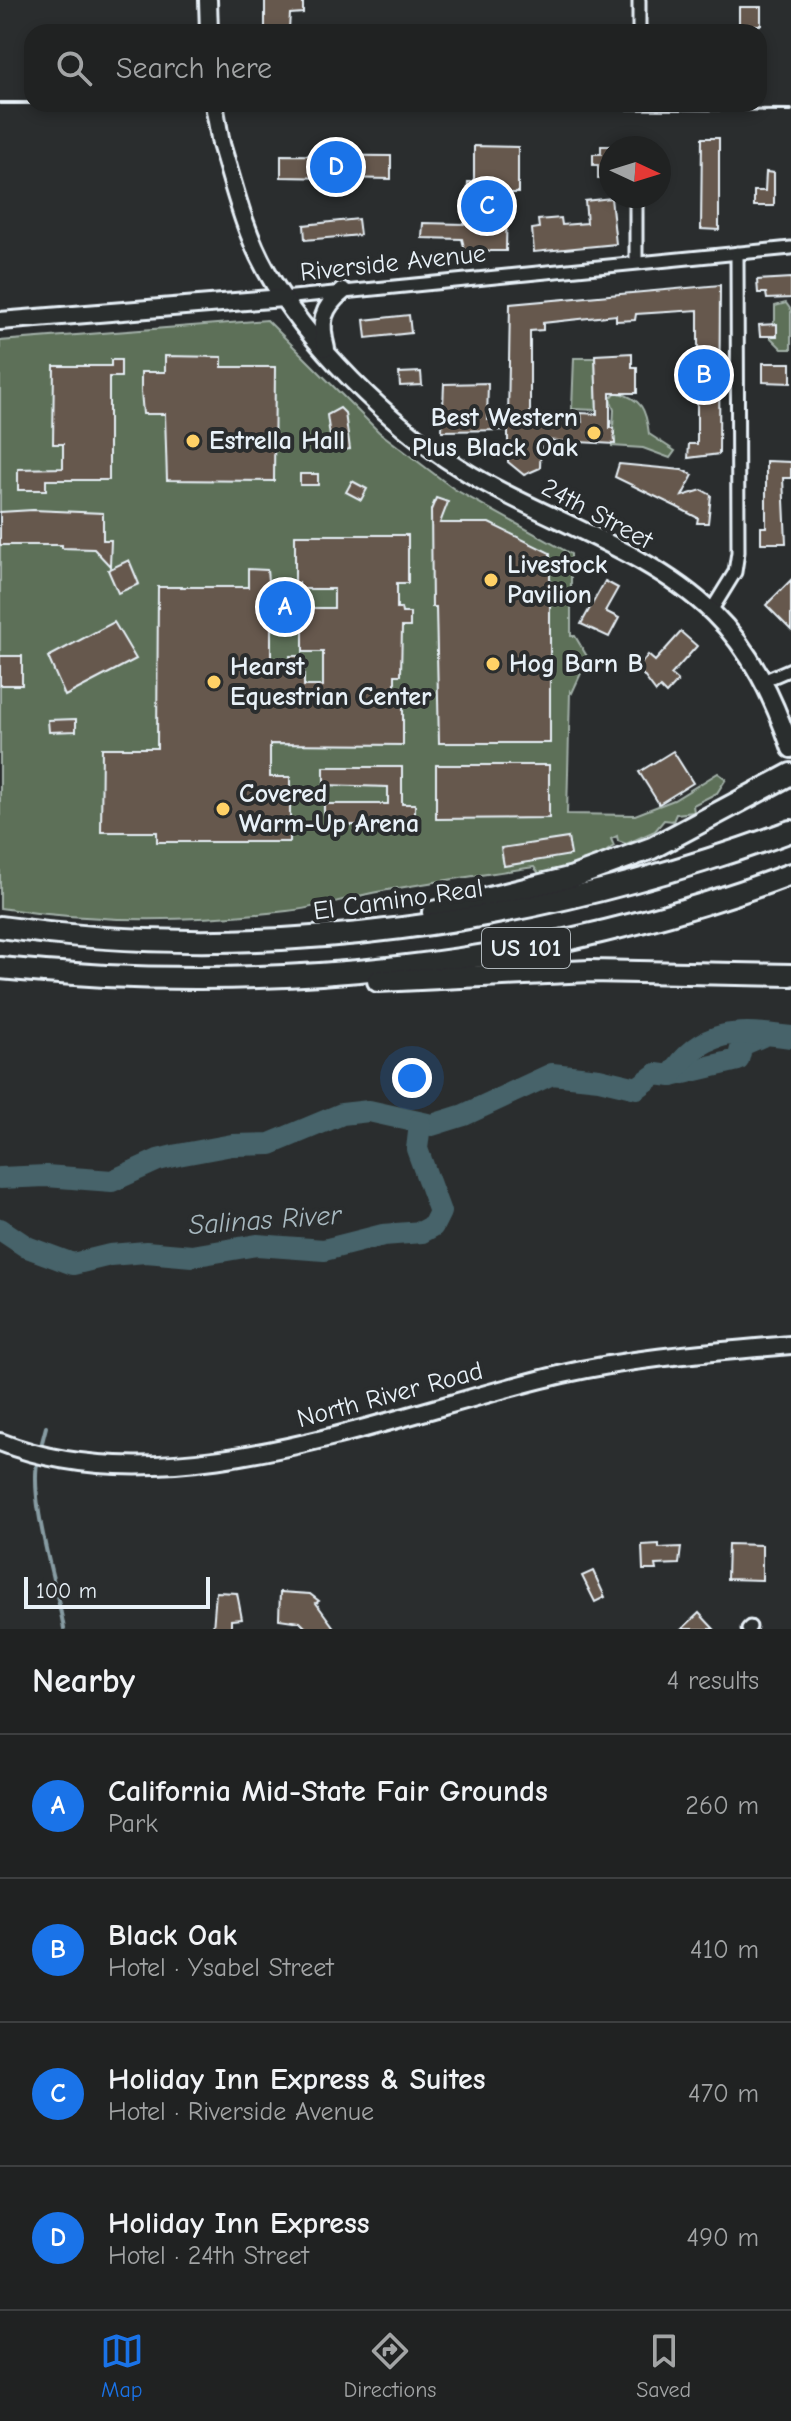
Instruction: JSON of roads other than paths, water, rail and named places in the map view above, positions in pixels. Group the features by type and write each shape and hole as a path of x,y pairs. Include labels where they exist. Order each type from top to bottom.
{"highway":[{"path":"300,939 497,898 573,877 652,848 791,774"},
{"name":"El Camino Real","path":"0,927 117,937 300,939 457,921 589,895 791,831"},
{"name":"US 101","path":"0,968 98,977 278,978 340,974 547,944 632,924 791,874"},
{"path":"278,978 376,981 667,971 791,975"}],"main road":[{"path":"208,0 209,24"},
{"name":"24th Street","path":"215,112 221,144 250,235 283,298 327,349 404,426 456,466 619,550 711,611 732,634 763,681 791,749"},
{"path":"327,349 322,316 328,303 343,291"},
{"name":"Riverside Avenue","path":"0,321 283,298"},
{"name":"North River Road","path":"0,1442 70,1460 131,1464 232,1456 376,1425 564,1373 791,1345"}],"street":[{"path":"639,0 639,24"},
{"path":"636,208 636,261"},
{"name":"Riverside Avenue","path":"283,298 791,248"},
{"path":"711,611 735,572 738,552 737,253"},
{"path":"763,681 791,669"}],"waterway":[{"name":"Salinas River","path":"0,1178 46,1176 112,1181 158,1160 178,1155 232,1145 270,1144 342,1114 369,1111 432,1125 464,1115 552,1074 599,1079 637,1088 656,1074 671,1076 683,1060 709,1040 738,1033 791,1037"},
{"path":"671,1076 738,1060 742,1045 765,1035"},
{"name":"Salinas River","path":"0,1229 27,1247 73,1264 110,1255 146,1252 192,1256 257,1245 324,1250 383,1235 422,1232 433,1226 440,1212 417,1149 420,1124"},
{"path":"40,1450 46,1427"},
{"path":"38,1458 36,1476 40,1519 64,1629"}],"railway":[{"path":"0,103 24,103"},
{"path":"767,110 791,110"}],"place":[{"name":"Holiday Inn Express","path":"336,167"},
{"name":"Holiday Inn Express & Suites","path":"487,206"},
{"name":"Black Oak","path":"704,375"},
{"name":"Best Western Plus Black Oak","path":"594,433"},
{"name":"Estrella Hall","path":"193,441"},
{"name":"Livestock Pavilion","path":"491,580"},
{"name":"California Mid-State Fair Grounds","path":"285,607"},
{"name":"Hog Barn B","path":"493,664"},
{"name":"Hearst Equestrian Center","path":"214,682"},
{"name":"Covered Warm-Up Arena","path":"223,809"}]}
